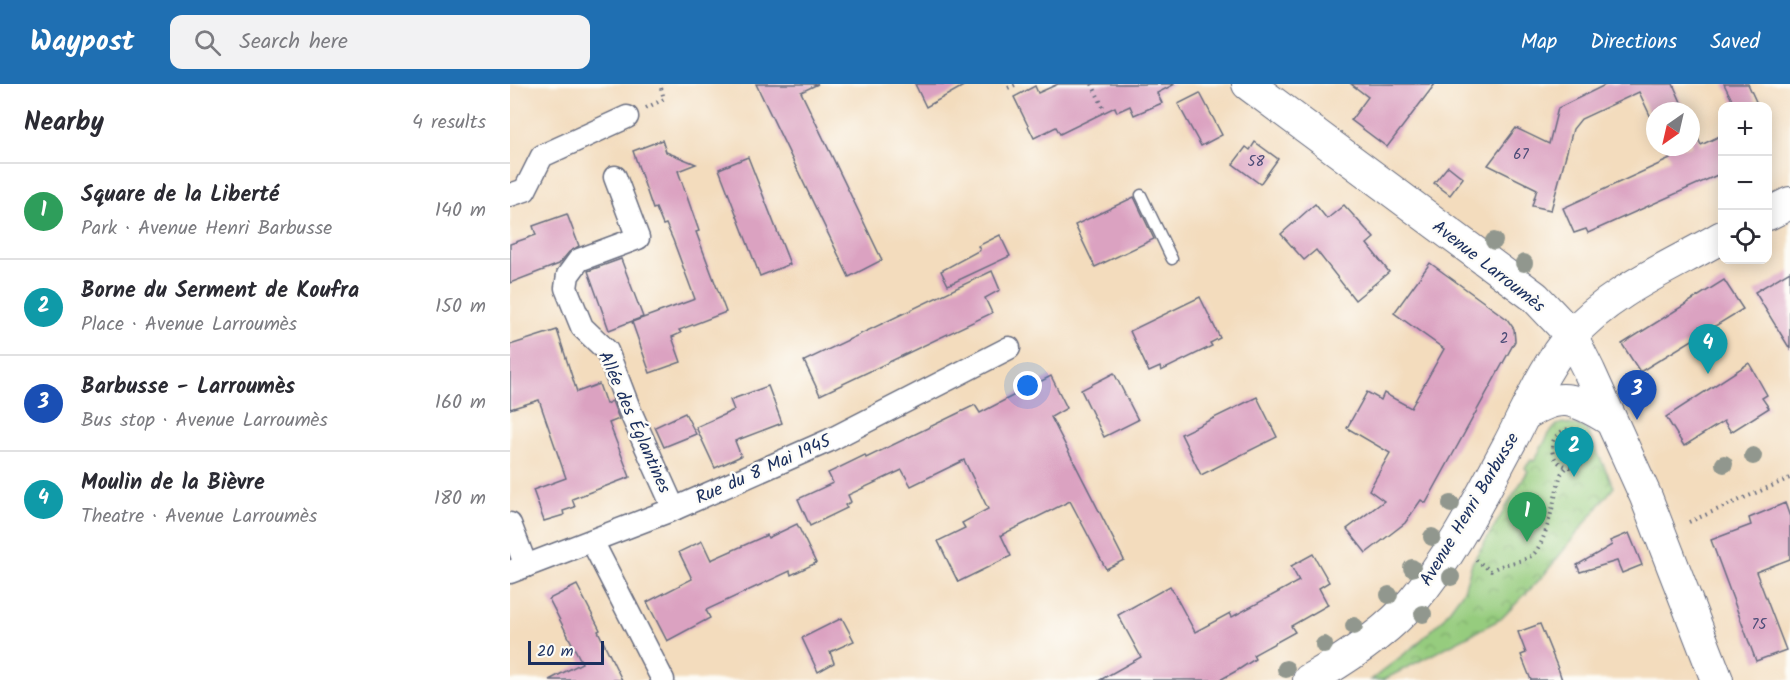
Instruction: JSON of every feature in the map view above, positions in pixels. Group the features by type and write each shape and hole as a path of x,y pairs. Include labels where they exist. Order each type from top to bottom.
{"main road":[{"name":"Avenue Larroumès","path":"1248,84 1535,297 1571,335 1646,497 1717,680"},
{"path":"1772,212 1790,203"},
{"name":"Avenue Henri Barbusse","path":"1309,680 1363,644 1413,601 1444,558 1546,371 1571,335 1611,300 1718,239"},
{"path":"1524,415 1547,400 1553,399 1584,404 1609,418"}],"street":[{"path":"510,195 525,190 542,156 627,117"},
{"name":"Allée des Églantines","path":"615,177 638,238 579,260 568,275 566,288 582,327 607,351 630,411 674,509"},
{"name":"Rue du 8 Mai 1945","path":"518,569 674,509 828,441 1009,348"},
{"path":"510,524 518,569"},
{"path":"592,541 663,680"}],"lane":[{"path":"1142,195 1172,259"}],"path":[{"path":"627,117 664,99 660,84"},
{"path":"1008,88 1017,84"},
{"path":"1092,84 1103,107"},
{"path":"1471,557 1491,570 1497,566 1534,555 1543,544 1561,474 1567,467 1582,465 1589,455 1586,437 1576,430 1563,430 1553,439 1551,445 1554,458 1567,467"},
{"path":"1689,522 1790,478"}],"green space":[{"path":"1563,423 1582,427 1587,431 1614,487 1543,576 1501,619 1383,680 1371,680 1417,644 1442,620 1464,590 1472,563 1528,471 1525,468 1531,460 1534,461 1549,434 1557,425"}],"building":[{"path":"756,84 818,84 801,92 882,260 849,277"},
{"path":"915,84 967,84 926,107"},
{"path":"1058,84 1175,84 1157,93 1162,103 1134,115 1130,106 1117,112 1115,107 1060,134 1056,127 1034,138 1014,97 1035,86 1038,93"},
{"path":"1351,84 1435,84 1387,147 1351,120 1368,97"},
{"path":"1607,84 1673,84 1681,102 1646,102 1646,107 1639,92 1581,119 1573,129 1551,210 1532,206 1537,189 1488,165 1516,128 1549,144 1558,108"},
{"path":"1724,84 1748,84 1756,102 1733,102"},
{"path":"1200,93 1222,135 1201,146 1178,104"},
{"path":"1718,137 1718,175 1588,233 1586,229 1574,233 1563,208 1670,159 1669,156 1700,156 1700,143 1701,145"},
{"path":"662,140 666,152 696,164 678,171 699,231 696,232 726,312 679,330 681,333 672,337 681,362 650,373 632,322 695,299 666,224 663,225 656,208 653,209 633,151"},
{"path":"1255,142 1278,159 1260,184 1233,164 1246,147 1250,150"},
{"path":"748,157 790,264 760,276 719,169"},
{"path":"1448,166 1463,178 1450,195 1434,183"},
{"path":"1134,197 1154,239 1095,267 1075,225"},
{"path":"1315,204 1327,219 1344,205 1374,238 1367,244 1389,272 1355,300 1316,250 1304,260 1281,234"},
{"path":"567,214 579,246 569,252 559,264 510,283 510,244 536,235 533,226"},
{"path":"1000,235 1010,256 948,285 941,271 980,250 978,246"},
{"path":"621,259 643,317 609,330 588,271"},
{"path":"1430,263 1507,319 1514,329 1515,341 1426,503 1421,500 1405,523 1366,553 1347,529 1384,501 1369,490 1390,453 1347,428 1367,392 1381,400 1384,393 1411,408 1444,349 1394,313"},
{"path":"992,271 1000,290 985,298 992,313 820,395 804,361"},
{"path":"1790,271 1790,349 1755,292"},
{"path":"1724,280 1743,309 1640,372 1622,344"},
{"path":"1200,297 1220,338 1210,343 1212,346 1161,371 1160,367 1149,372 1130,331"},
{"path":"557,330 577,392 599,384 606,404 612,401 619,419 609,423 630,477 572,499 575,507 563,511 564,515 544,521 533,490 566,478 539,400 510,409 510,345"},
{"path":"1749,363 1767,395 1762,398 1769,408 1731,432 1724,421 1684,446 1666,417"},
{"path":"1114,373 1138,420 1104,437 1081,390"},
{"path":"1051,376 1067,408 1051,417 1124,560 1106,569 1070,501 1001,535 1011,556 958,582 938,541 965,528 962,523 988,509 964,460 911,486 902,470 848,495 851,502 845,505 847,508 810,526 798,499 833,483 828,473 865,455 866,458 975,405 980,413"},
{"path":"768,386 782,423 735,441 741,456 715,468 696,427 734,410 730,400"},
{"path":"1257,397 1277,437 1201,475 1181,434"},
{"path":"685,413 696,434 664,447 655,427"},
{"path":"1785,503 1790,517 1790,559 1756,572 1786,650 1756,661 1711,540 1751,525 1749,518"},
{"path":"797,524 816,563 791,575 790,571 706,610 710,618 667,641 647,602 692,579 679,552 702,541 711,560"},
{"path":"1629,533 1642,565 1622,573 1617,561 1580,572 1577,565 1612,545 1610,541"},
{"path":"1313,554 1329,582 1319,588 1328,605 1291,626 1295,632 1253,655 1255,659 1238,670 1220,680 1100,680 1141,657 1118,615 1170,586 1195,632 1230,613 1232,617 1299,581 1291,566"},
{"path":"577,585 622,680 549,680 582,663 549,599"},
{"path":"842,618 854,641 830,652 834,663 818,672 802,638"},
{"path":"1540,624 1562,680 1531,680 1521,655 1526,653 1518,632"}],"place":[{"name":"Moulin de la Bièvre","path":"1708,374"},
{"name":"Barbusse - Larroumès","path":"1637,420"},
{"name":"Borne du Serment de Koufra","path":"1574,477"},
{"name":"Square de la Liberté","path":"1527,542"}]}
